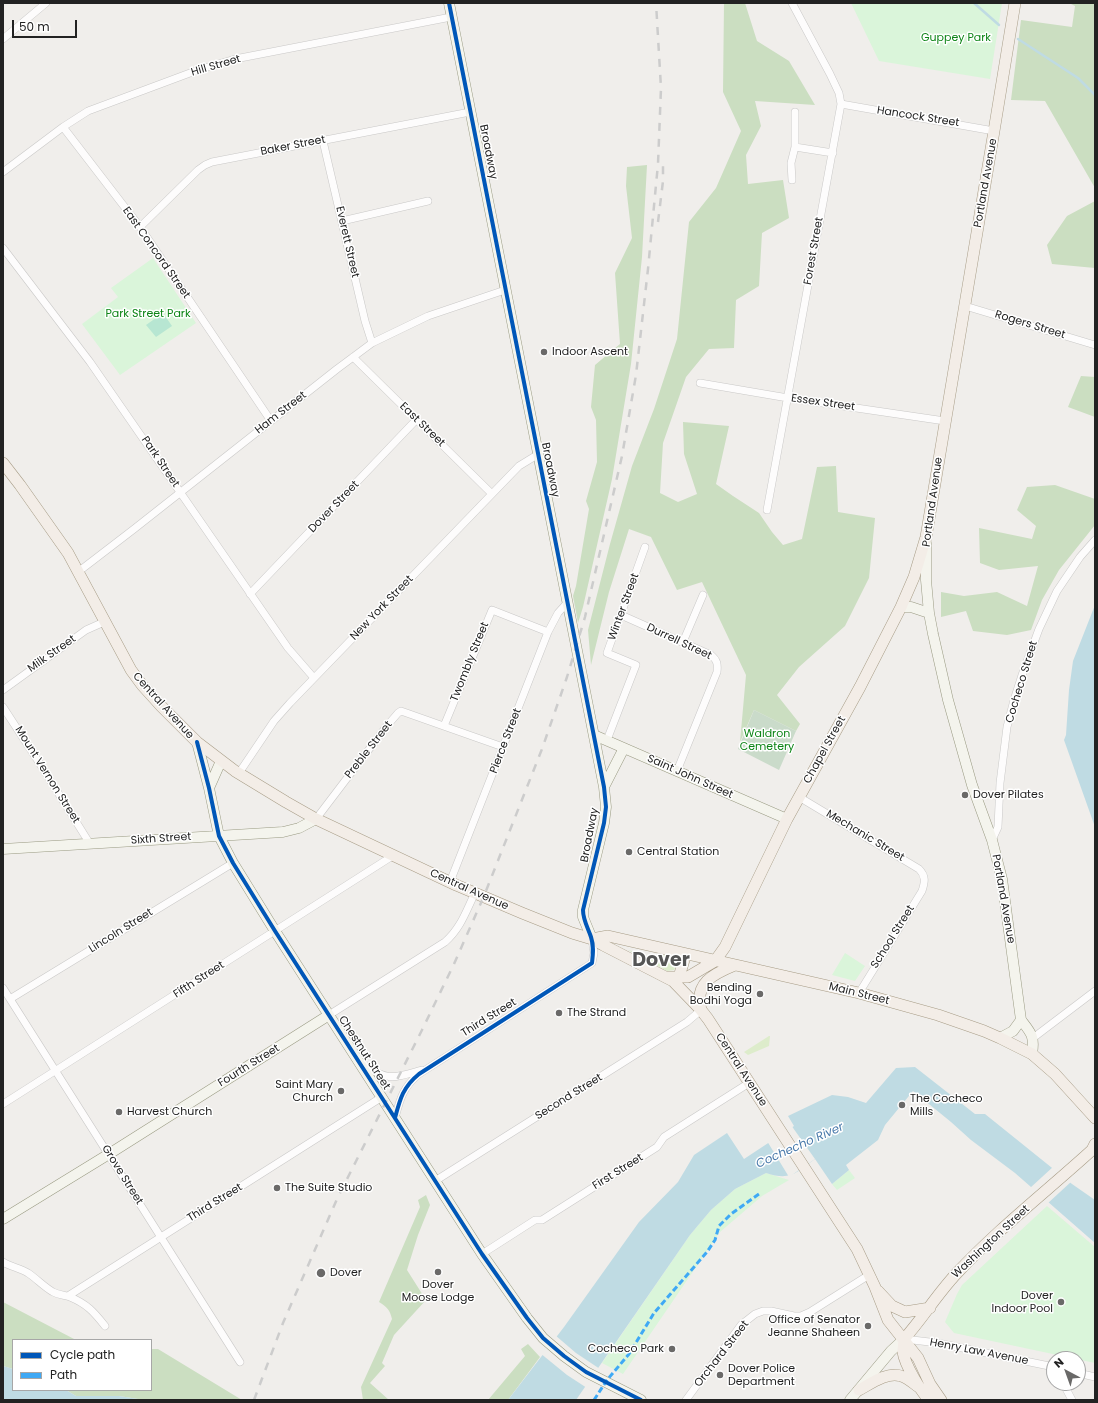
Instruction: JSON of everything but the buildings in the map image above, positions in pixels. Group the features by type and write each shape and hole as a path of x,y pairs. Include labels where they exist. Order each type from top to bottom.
{"main road":[{"name":"Portland Avenue","path":"926,536 1015,3"},
{"name":"Central Avenue","path":"3,463 68,553 131,670 142,685 196,742 239,774 316,818 474,893 592,939 673,981 701,1010 857,1249 875,1287 888,1320 918,1358 930,1384 941,1400"},
{"name":"Chapel Street","path":"715,961 725,947 787,819 863,681 901,607 914,577 926,536"},
{"name":"Main Street","path":"592,939 608,936 859,993 938,1015 1000,1038 1032,1054 1055,1074 1095,1118"},
{"path":"679,977 684,960 681,953"},
{"path":"666,977 688,977 715,961"},
{"path":"701,1010 699,1000 700,991 705,982 717,973 735,965"},
{"name":"Washington Street","path":"904,1339 930,1308 944,1288 971,1259 1094,1147"},
{"path":"875,1287 892,1306 905,1312 930,1308"},
{"path":"904,1339 903,1352 906,1361 920,1388 929,1400"},
{"path":"859,1390 886,1377 896,1375 905,1378 920,1388"}],"street":[{"path":"3,39 46,3"},
{"name":"Broadway","path":"449,3 537,455 604,787 606,807 604,823 583,910 583,917 592,939"},
{"name":"Forest Street","path":"767,510 841,104 839,93 830,74 792,3"},
{"name":"Hill Street","path":"3,172 63,127 88,111 103,104 217,64 452,17"},
{"name":"Hancock Street","path":"841,104 994,131"},
{"name":"Baker Street","path":"140,227 205,165 220,160 470,112"},
{"path":"792,180 791,163 795,147 796,112"},
{"name":"East Concord Street","path":"63,127 140,227 271,421"},
{"name":"Everett Street","path":"323,141 365,322 372,343"},
{"path":"795,147 833,153"},
{"path":"342,221 428,201"},
{"name":"Park Street","path":"3,248 90,362 288,648 314,678"},
{"name":"Ham Street","path":"78,572 372,343 428,316 505,290"},
{"name":"Rogers Street","path":"965,306 1095,345"},
{"name":"East Street","path":"353,357 492,494"},
{"name":"Essex Street","path":"700,383 788,398 945,421"},
{"name":"Dover Street","path":"250,594 416,420"},
{"name":"New York Street","path":"239,774 274,721 314,678 519,466 537,455"},
{"name":"Portland Avenue","path":"926,536 926,580 929,613 948,700 972,785 992,840 1002,880 1021,1020 1033,1038"},
{"name":"Cocheco Street","path":"992,840 998,827 1000,783 1007,727 1022,674 1039,629 1057,591 1080,557 1095,540"},
{"name":"Winter Street","path":"607,740 636,666 607,653 645,547"},
{"path":"682,642 703,596"},
{"name":"Pierce Street","path":"450,882 548,632 558,613 567,603"},
{"path":"901,607 911,607 929,613"},
{"name":"Twombly Street","path":"444,726 492,610 548,632"},
{"name":"Durrell Street","path":"621,615 715,658 718,667 717,672 677,771"},
{"name":"Milk Street","path":"3,690 86,630 104,622"},
{"name":"Mount Vernon Street","path":"3,707 90,844"},
{"name":"Preble Street","path":"316,818 401,711 503,747"},
{"name":"Saint John Street","path":"594,735 787,819"},
{"name":"Chestnut Street","path":"196,742 209,788 219,836 233,863 482,1254 543,1338 575,1364 610,1385 641,1400"},
{"path":"604,787 624,748"},
{"path":"209,788 221,761"},
{"name":"Mechanic Street","path":"799,797 919,869 924,874 925,880"},
{"name":"Sixth Street","path":"3,849 284,832 299,828 316,818"},
{"name":"Fifth Street","path":"3,1104 394,856"},
{"name":"Lincoln Street","path":"10,999 233,863"},
{"name":"School Street","path":"859,993 922,891 925,880"},
{"name":"Fourth Street","path":"3,1219 432,951 454,935 474,893"},
{"name":"Third Street","path":"395,1118 400,1098 405,1088 426,1069 592,963 594,953 592,939"},
{"name":"Grove Street","path":"3,988 240,1362"},
{"path":"1032,1054 1034,1042 1033,1038 1095,991"},
{"name":"Second Street","path":"435,1181 680,1027 701,1010"},
{"path":"1000,1038 1013,1031 1021,1020"},
{"name":"Third Street","path":"359,1061 376,1073 391,1078 426,1069"},
{"name":"First Street","path":"482,1254 535,1220 542,1220 657,1147 664,1137 749,1083"},
{"name":"Third Street","path":"68,1296 382,1097"},
{"path":"3,1262 28,1273 52,1292 61,1296 68,1296 82,1302 92,1309 105,1326"},
{"name":"Orchard Street","path":"686,1400 742,1326 752,1316 763,1311 800,1316 819,1307 869,1275"},
{"name":"Henry Law Avenue","path":"904,1339 938,1343 1046,1365"},
{"name":"Washington Street","path":"850,1400 891,1350 904,1339"},
{"path":"1067,1391 1072,1400"}],"green space":[{"path":"724,3 745,3 757,41 789,61 815,105 755,101 761,126 746,155 748,184 783,180 789,218 762,233 759,286 736,300 734,348 709,349 686,377 663,443 660,493 678,502 697,494 684,454 683,422 729,426 716,484 759,513 783,545 802,539 817,467 836,466 838,512 875,518 869,578 845,626 799,667 777,695 800,724 796,731 754,710 740,742 746,675 702,582 677,590 651,537 629,529 609,592 591,665 588,630 632,466 654,409 677,339 689,222 716,188 741,131 723,92"},
{"name":"Guppey Park","path":"851,3 1002,3 990,79 879,61"},
{"path":"1069,3 1095,3 1095,188 1045,101 1011,100 1021,20 1072,27 1075,6"},
{"path":"647,165 642,257 631,364 612,479 578,623 573,596 589,509 586,501 597,462 596,420 591,407 595,365 620,344 615,273 632,238 626,186 627,167"},
{"path":"1095,201 1095,268 1052,264 1047,245 1067,216"},
{"name":"Park Street Park","path":"153,258 196,323 120,375 82,324 118,297 111,288"},
{"path":"163,313 172,326 156,337 146,325"},
{"path":"1081,376 1095,377 1095,417 1068,407"},
{"path":"1055,485 1095,499 1095,525 1059,570 1042,600 1031,630 1007,635 973,631 966,611 941,617 941,592 964,596 997,592 1027,606 1038,566 999,570 980,563 979,528 1032,539 1036,526 1017,510 1027,487"},
{"name":"Waldron Cemetery","path":"754,710 796,731 779,770 738,749"},
{"path":"628,950 653,957 669,954 677,959 678,963 674,970 667,971"},
{"path":"845,953 865,966 855,981 832,975"},
{"path":"769,1036 769,1046 748,1055 744,1052"},
{"path":"849,1170 855,1178 837,1190 832,1184"},
{"path":"766,1173 789,1180 762,1196 720,1232 623,1374 602,1363 690,1235 711,1210 735,1189"},
{"path":"426,1195 430,1205 418,1235 407,1270 426,1300 394,1335 382,1363 385,1366 370,1383 389,1400 363,1400 361,1387 392,1319 388,1309 379,1302 420,1207 418,1200"},
{"path":"1047,1206 1095,1247 1095,1363 1086,1361 1086,1351 1046,1351 1046,1353 954,1333 945,1322 962,1285"},
{"path":"3,1302 74,1339 12,1339 12,1369 3,1366"},
{"path":"528,1344 540,1357 508,1400 488,1400 525,1356 521,1349"},
{"path":"152,1349 158,1349 242,1400 144,1400 119,1396 76,1396 68,1391 152,1391"}],"water":[{"path":"1095,605 1095,827 1064,740 1066,735 1069,690 1073,661"},
{"name":"Cochecho River","path":"915,1067 975,1114 985,1114 1072,1184 1095,1200 1095,1243 1015,1173 971,1140 913,1091 885,1125 878,1140 846,1165 849,1170 832,1184 815,1159 797,1172 787,1176 766,1173 735,1189 711,1210 690,1235 576,1400 508,1400 564,1327 639,1222 678,1182 694,1155 727,1133 744,1159 794,1126 788,1116 832,1095 848,1097 866,1103 896,1068"},
{"path":"3,1366 12,1369 12,1391 68,1391 76,1396 119,1396 144,1400 3,1400"}],"pier":[{"path":"791,1125 815,1159 789,1177 767,1141"},
{"path":"1054,1166 1072,1181 1047,1204 1030,1188"},
{"path":"555,1335 576,1353 600,1369 587,1388 567,1375 540,1353"}],"waterway":[{"path":"974,3 999,25"},
{"path":"1018,39 1078,78 1095,95"}],"railway":[{"path":"254,1400 283,1323 337,1199 422,1030 454,964 484,896 542,749 567,677 585,617 622,456 636,375 658,164 661,88 656,3"},
{"path":"658,222 663,181 663,163"}],"marked path":[{"path":"594,1400 607,1380 629,1354 654,1313 707,1252 715,1240 719,1226 731,1214 759,1194"}],"cycle path":[{"path":"395,1118 403,1094 409,1084 419,1074 592,963 593,944 583,910 604,823 606,807 604,787 449,3"},
{"path":"197,742 209,788 219,836 233,863 482,1254 543,1338 586,1372 641,1400"}],"place":[{"name":"Indoor Ascent","path":"544,352"},
{"name":"Dover Pilates","path":"965,795"},
{"name":"Central Station","path":"629,852"},
{"name":"Bending Bodhi Yoga","path":"760,994"},
{"name":"The Strand","path":"559,1013"},
{"name":"Saint Mary Church","path":"341,1091"},
{"name":"The Cocheco Mills","path":"902,1105"},
{"name":"Harvest Church","path":"119,1112"},
{"name":"The Suite Studio","path":"277,1188"},
{"name":"Dover Moose Lodge","path":"438,1272"},
{"name":"Dover","path":"321,1273"},
{"name":"Dover Indoor Pool","path":"1061,1302"},
{"name":"Office of Senator Jeanne Shaheen","path":"868,1326"},
{"name":"Cocheco Park","path":"672,1349"},
{"name":"Dover Police Department","path":"720,1375"}],"district":[{"name":"Dover","path":"661,961"}]}
